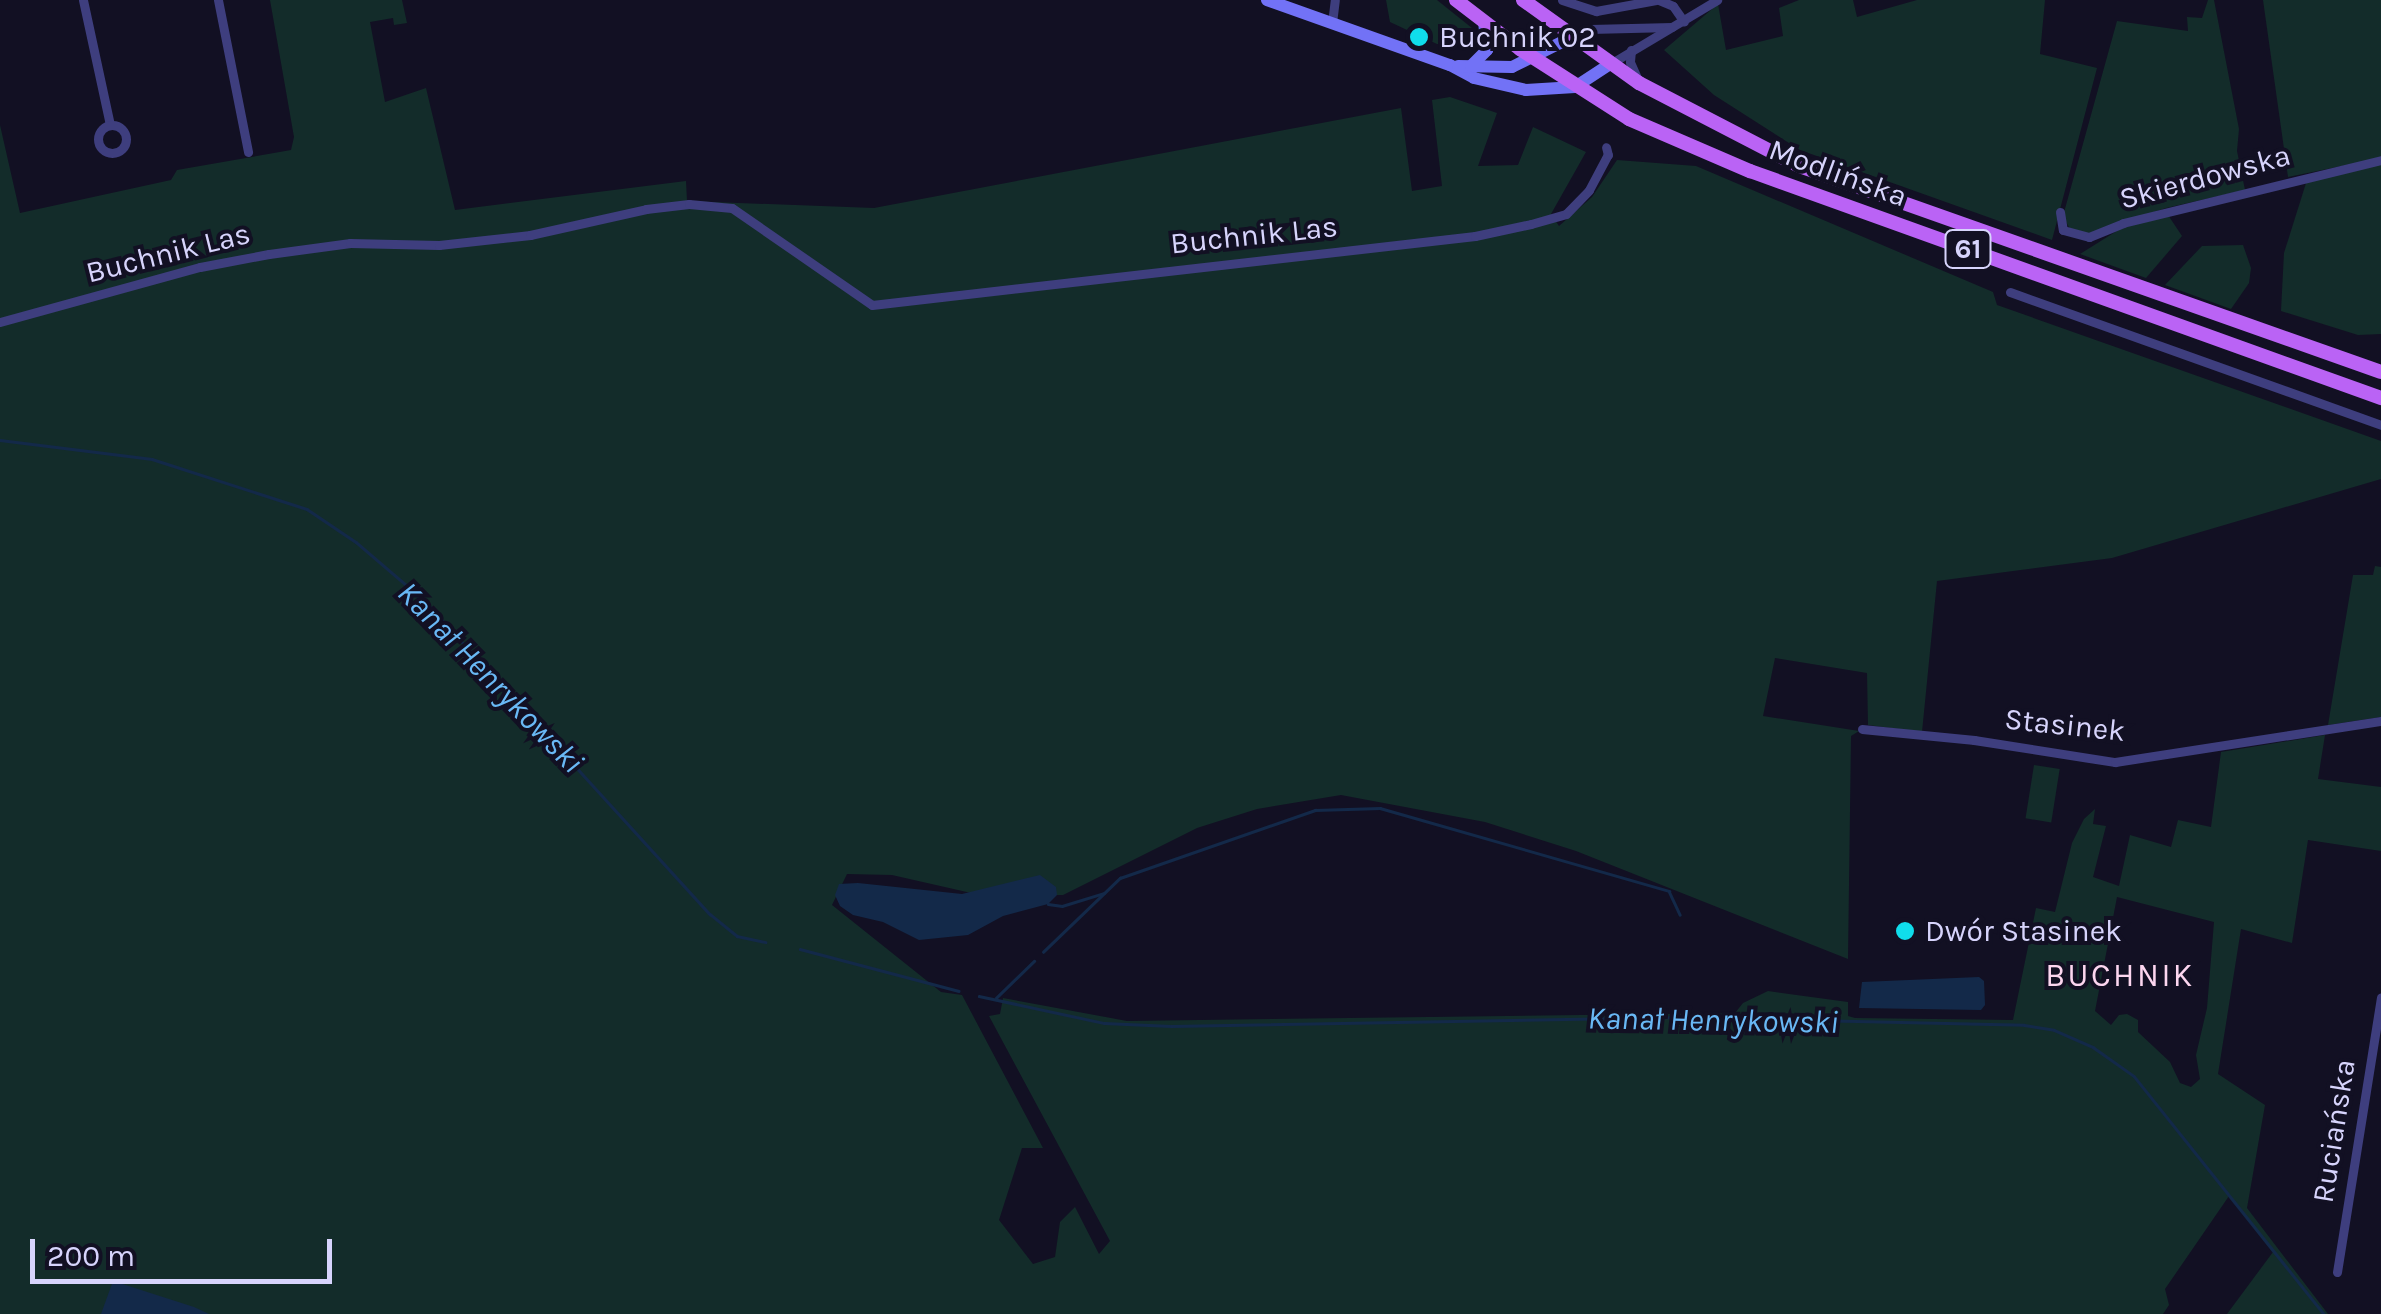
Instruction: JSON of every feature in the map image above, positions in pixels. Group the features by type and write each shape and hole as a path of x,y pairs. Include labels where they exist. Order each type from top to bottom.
{"main road":[{"path":"1267,0 1450,65 1474,78 1526,90 1575,87 1610,64"},
{"name":"61","path":"1456,0 1575,87"},
{"name":"61","path":"1523,0 1610,64"},
{"path":"1471,66 1487,50 1483,22"},
{"path":"1450,65 1512,67 1574,36"},
{"name":"Modlińska","path":"1610,64 1798,166 2381,372"},
{"name":"Modlińska","path":"1575,87 1630,119 1750,171 2381,398"}],"street":[{"path":"83,0 110,124"},
{"path":"218,0 248,152"},
{"path":"1332,23 1334,0"},
{"path":"1562,0 1590,10 1658,0 1672,6 1679,24"},
{"path":"1610,64 1717,0"},
{"path":"1574,36 1590,29 1679,24"},
{"path":"1631,50 1630,62 1639,83"},
{"name":"Buchnik Las","path":"0,322 200,266 350,243 439,245 492,240 556,231 646,209 714,205 732,208 872,306 1513,228 1566,214 1589,190 1607,151"},
{"name":"Skierdowska","path":"2060,212 2064,230 2089,237 2123,223 2381,160"},
{"path":"2010,292 2381,426"},
{"name":"Stasinek","path":"1862,729 1974,740 2115,762 2381,721"},
{"name":"Ruciańska","path":"2337,1272 2381,998"}],"green space":[{"path":"270,0 402,0 407,23 394,25 393,18 370,22 385,102 426,88 455,210 686,181 687,201 874,208 1401,108 1412,191 1442,186 1432,100 1450,97 1497,113 1478,166 1518,165 1533,127 1586,152 1551,214 1559,226 1592,197 1617,160 1696,166 1993,292 1997,305 2381,441 2381,479 2112,558 1937,581 1922,732 1868,725 1867,673 1775,658 1763,716 1859,731 1851,736 1848,959 1576,851 1485,822 1341,795 1257,809 1197,828 1063,895 980,895 892,875 847,874 832,905 941,992 962,995 1043,1148 1022,1148 999,1220 1033,1264 1055,1257 1060,1222 1075,1207 1099,1254 1110,1241 989,1016 1000,1014 1003,998 1127,1021 1735,1013 1743,1003 1768,991 1848,1002 1848,1016 1855,1018 2013,1020 2036,908 2055,912 2072,843 2084,819 2095,809 2093,824 2106,826 2093,877 2119,886 2130,835 2171,847 2178,820 2211,827 2221,752 2325,735 2318,779 2381,787 2381,851 2308,840 2292,943 2241,929 2218,1074 2265,1105 2247,1208 2328,1314 2227,1314 2273,1252 2229,1196 2165,1289 2169,1305 2163,1314 0,1314 0,125 20,213 171,180 177,170 291,150 294,137","holes":["2117,897 2214,922 2207,1008 2196,1055 2200,1079 2191,1087 2180,1083 2170,1062 2138,1032 2138,1020 2127,1014 2119,1015 2111,1025 2095,1011"]},
{"path":"1386,0 1437,0 1472,28 1457,47 1437,44 1390,22"},
{"path":"1799,0 1853,0 1857,17 1917,0 2045,0 2040,54 2097,68 2052,240 1800,150 1714,95 1664,50 1718,4 1726,50 1783,36 1779,8"},
{"path":"2208,0 2214,0 2239,129 2237,151 2245,190 2166,208 2091,233 2072,233 2063,216 2117,21 2188,31 2187,17 2202,18"},
{"path":"2263,0 2381,0 2381,158 2288,177"},
{"path":"2381,163 2381,334 2358,335 2281,311 2284,253 2306,183"},
{"path":"2168,215 2182,236 2146,278 2080,254 2120,229"},
{"path":"2243,245 2251,268 2249,283 2231,309 2165,285 2202,246"},
{"path":"2375,566 2381,567 2381,717 2328,725 2353,575 2373,575"},
{"path":"2034,765 2060,769 2051,822 2026,818"}],"water":[{"path":"1040,875 1056,887 1057,895 1048,904 1003,916 968,935 919,940 883,922 853,915 840,906 835,895 839,884 858,883 962,894"},
{"path":"1979,977 1984,981 1985,1005 1981,1010 1859,1008 1862,982"},
{"path":"113,1281 194,1307 209,1314 101,1314"}],"waterway":[{"name":"Kanał Henrykowski","path":"0,440 152,459 307,509 356,542 424,600 710,914 737,936 765,942"},
{"path":"1043,952 1120,878 1315,810 1380,808 1669,891 1680,915"},
{"path":"1048,904 1062,906 1104,893"},
{"name":"Kanał Henrykowski","path":"800,949 959,991"},
{"path":"996,998 1034,961"},
{"name":"Kanał Henrykowski","path":"979,996 1104,1023 1171,1026 1683,1017 2024,1025 2054,1030 2093,1047 2134,1076 2324,1314"}],"place":[{"name":"Buchnik 02","path":"1419,37"},
{"name":"Dwór Stasinek","path":"1905,931"}],"district":[{"name":"BUCHNIK","path":"2120,976"}]}
